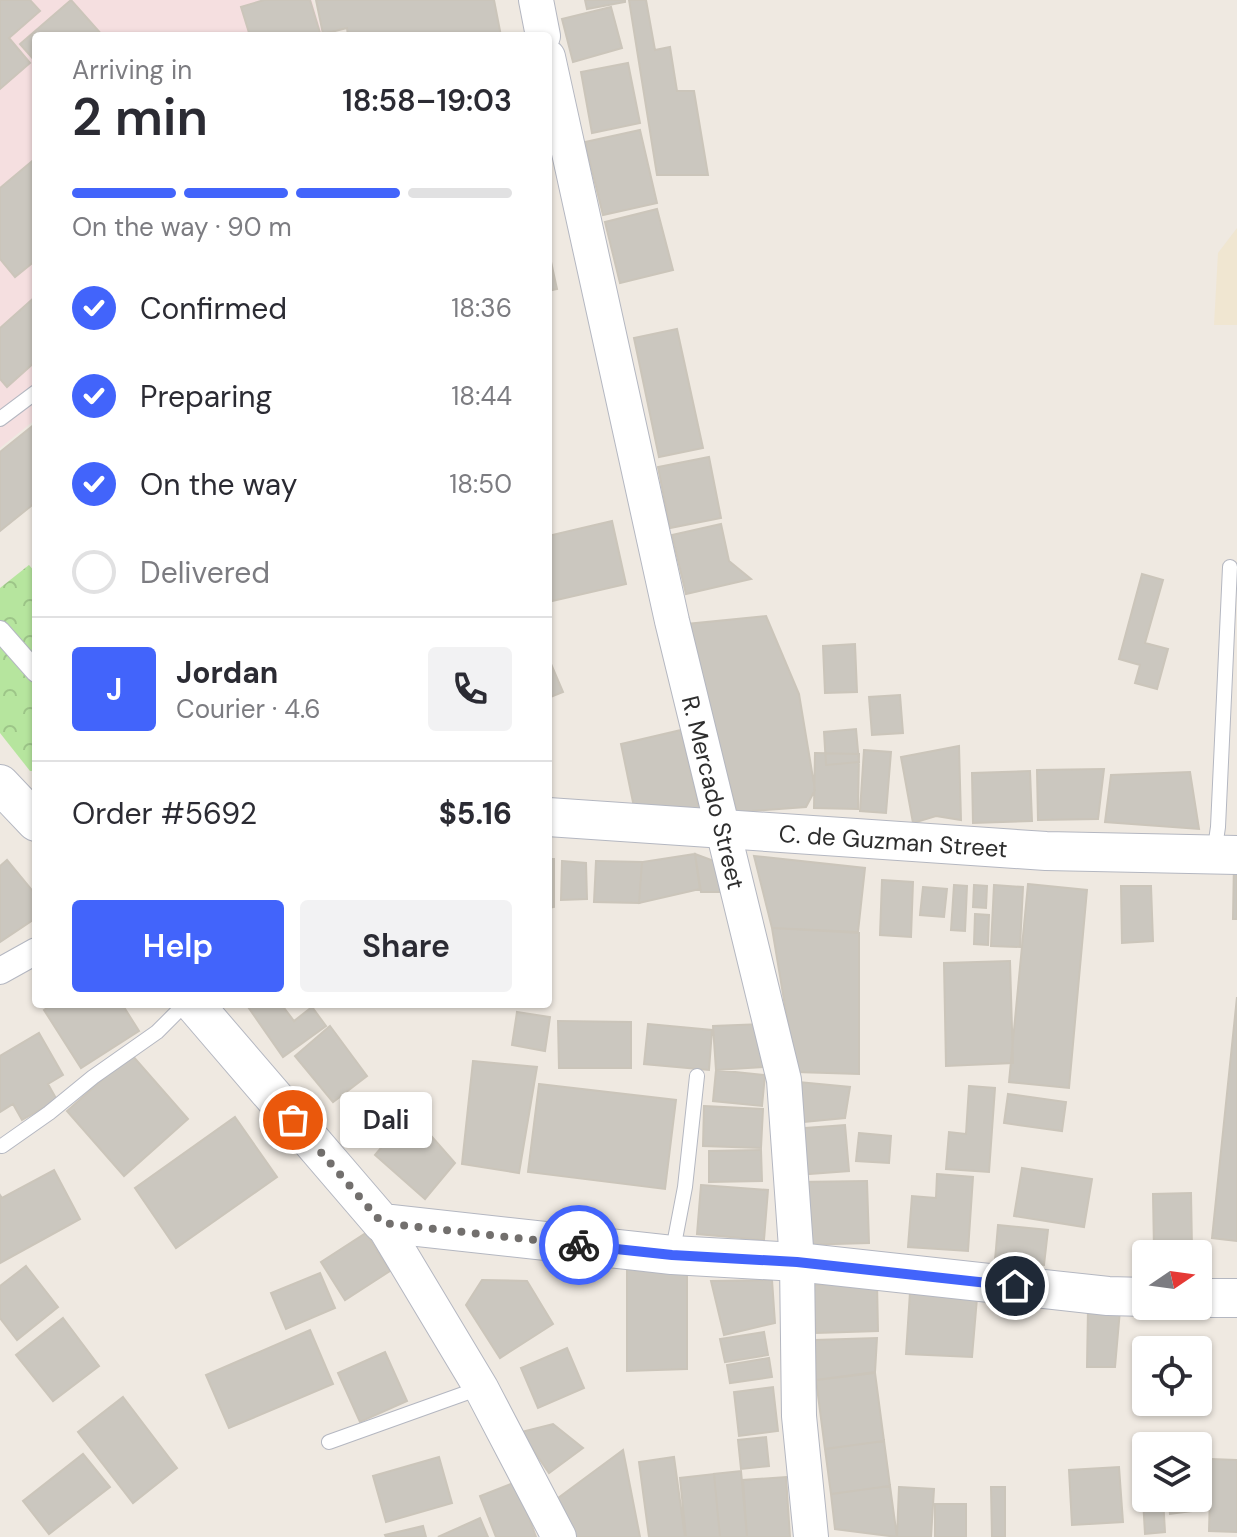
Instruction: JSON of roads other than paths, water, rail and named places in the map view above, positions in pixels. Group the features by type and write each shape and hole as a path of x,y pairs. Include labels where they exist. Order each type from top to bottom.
{"main road":[{"path":"0,784 32,816"},
{"name":"C. de Guzman Street","path":"552,817 1046,851 1225,855"},
{"path":"197,1008 382,1223 672,1255 797,1262 1132,1297"},
{"path":"1212,1298 1237,1298"}],"street":[{"path":"536,0 542,32"},
{"name":"R. Mercado Street","path":"552,75 672,621 784,1080 797,1262 799,1416 811,1537"},
{"path":"0,631 32,667"},
{"path":"0,971 32,953"},
{"path":"382,1223 481,1388 559,1537"}],"lane":[{"path":"0,419 32,395"},
{"path":"1225,855 1218,827 1230,567"},
{"path":"2,1146 157,1032 181,1008"},
{"path":"672,1255 685,1187 697,1076"},
{"path":"329,1442 481,1388"}],"place":[{"name":"Dali","path":"293,1120"}]}
